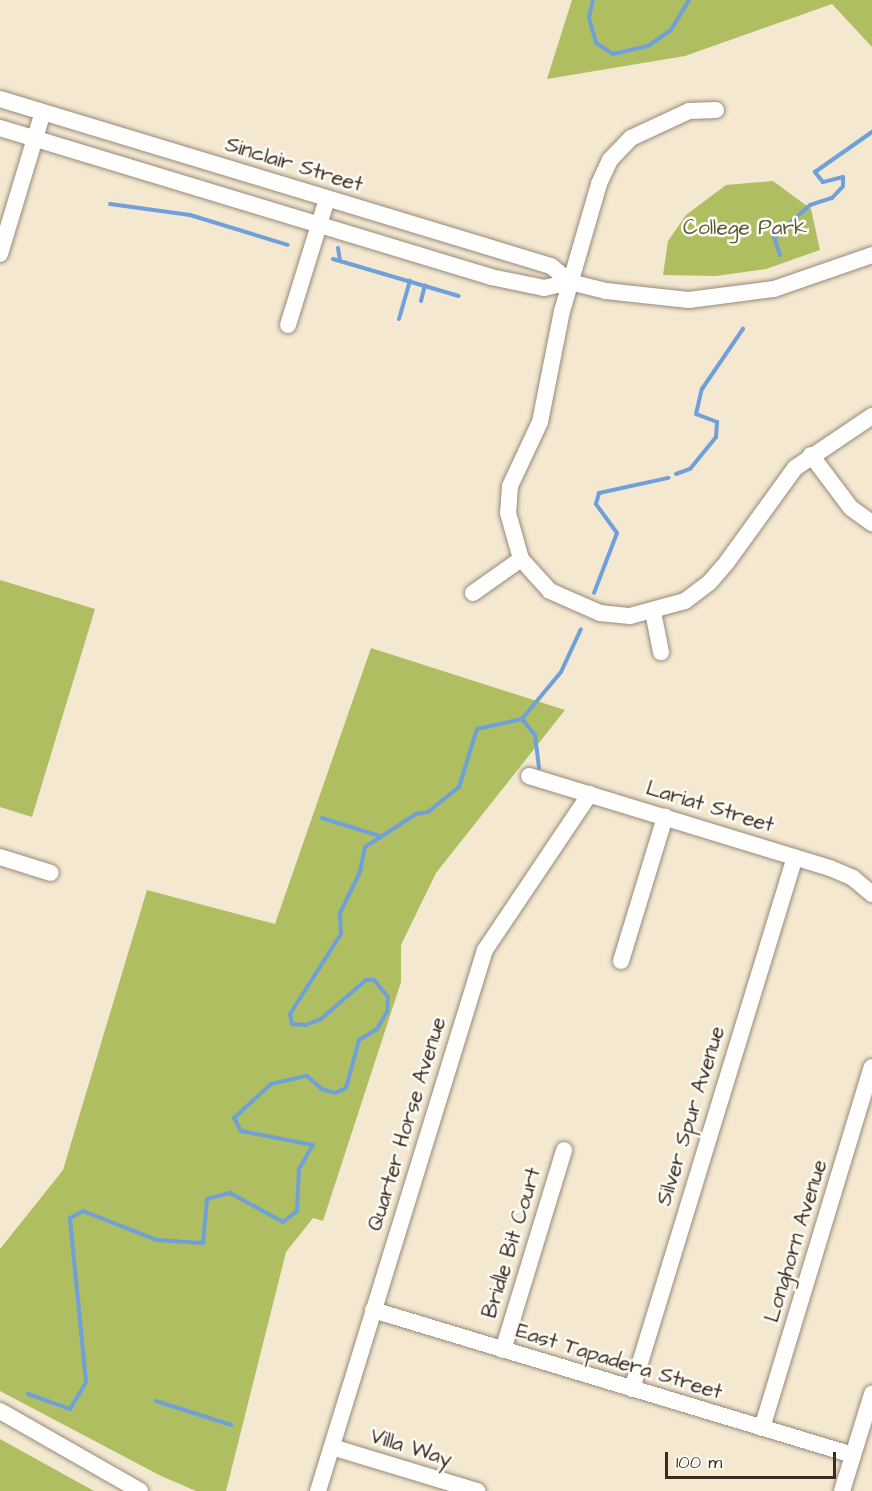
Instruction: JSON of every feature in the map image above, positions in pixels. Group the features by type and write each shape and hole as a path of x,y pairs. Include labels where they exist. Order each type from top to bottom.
{"street":[{"name":"Sinclair Street","path":"0,99 551,267 570,282"},
{"path":"716,110 689,111 649,128 631,138 610,160 570,282 540,422 510,486 508,513 520,559 550,591 575,605 600,613 630,616 653,612 686,601 709,583 775,491 811,454 872,416"},
{"path":"0,254 43,112"},
{"name":"Sinclair Street","path":"0,128 491,277 544,288 570,282 650,298 689,300 774,289 872,255"},
{"path":"288,325 327,199"},
{"path":"811,454 851,508 872,524"},
{"path":"473,593 520,559"},
{"path":"653,612 661,652"},
{"name":"Lariat Street","path":"529,776 795,856 853,878 872,894"},
{"name":"Quarter Horse Avenue","path":"318,1491 484,950 590,794"},
{"path":"621,962 665,817"},
{"name":"Silver Spur Avenue","path":"632,1389 795,856"},
{"path":"0,857 51,873"},
{"name":"Longhorn Avenue","path":"762,1428 872,1069"},
{"name":"Bridle Bit Court","path":"503,1350 564,1150"},
{"name":"East Tapadera Street","path":"373,1310 853,1455"},
{"path":"842,1491 872,1394"},
{"path":"0,1411 140,1491"},
{"name":"Villa Way","path":"332,1447 477,1491"}],"green space":[{"path":"572,0 872,0 872,47 832,4 685,56 547,79"},
{"name":"College Park","path":"773,181 811,209 820,250 766,269 716,276 663,275 668,241 686,215 726,185"},
{"path":"0,580 95,609 32,817 0,807"},
{"path":"371,648 565,710 436,873 401,945 401,982 323,1221 313,1218 286,1252 226,1491 196,1491 161,1476 0,1391 0,1249 63,1170 147,890 275,924"},
{"path":"0,1439 94,1491 0,1491"}],"waterway":[{"path":"593,0 589,18 596,43 613,54 648,46 671,30 689,0"},
{"path":"780,255 774,237 810,205 832,198 843,186 843,177 823,182 815,172 872,132"},
{"path":"110,204 190,215 288,245"},
{"path":"338,248 340,261"},
{"path":"333,259 459,296"},
{"path":"399,319 410,281"},
{"path":"421,301 425,285"},
{"path":"676,474 690,469 716,437 717,422 696,414 702,389 743,329"},
{"path":"594,593 617,533 596,504 599,493 668,478"},
{"path":"28,1394 70,1409 86,1382 70,1218 83,1211 157,1240 203,1243 207,1199 230,1193 283,1222 297,1211 299,1169 313,1145 241,1131 234,1118 271,1084 307,1076 322,1089 335,1093 346,1088 359,1040 377,1029 387,1012 388,997 374,980 366,980 321,1019 305,1025 292,1024 290,1014 341,934 340,913 360,872 365,847 416,814 428,812 459,787 477,729 522,719 561,672 581,629"},
{"path":"522,719 535,735 539,768"},
{"path":"322,818 380,836"},
{"path":"156,1401 231,1425"}]}
